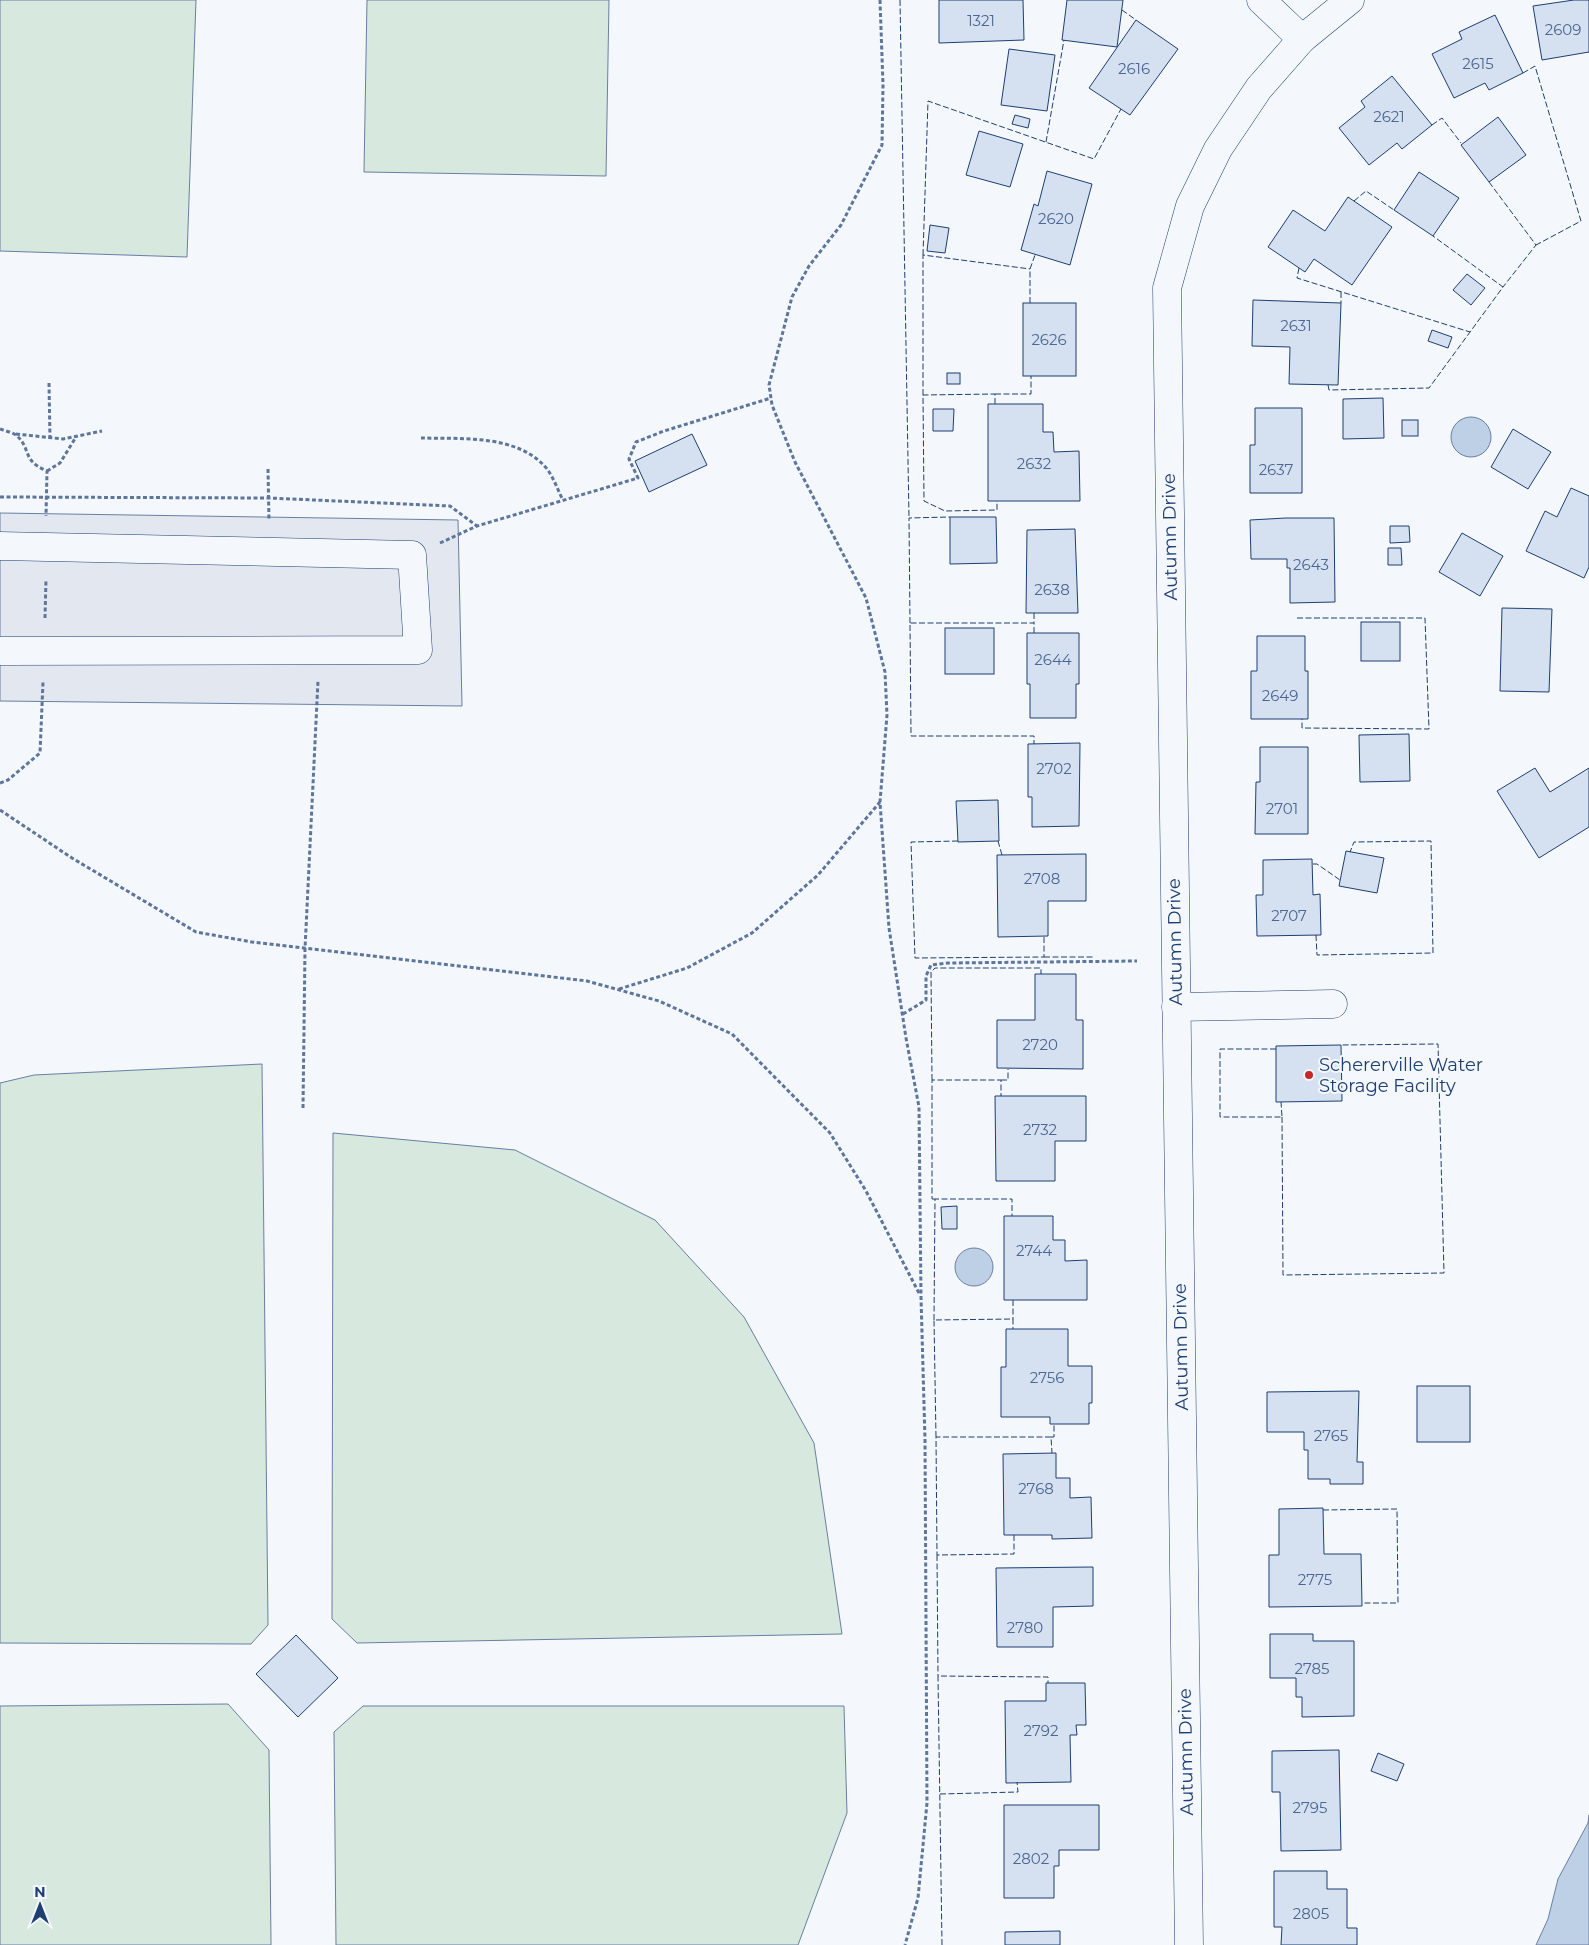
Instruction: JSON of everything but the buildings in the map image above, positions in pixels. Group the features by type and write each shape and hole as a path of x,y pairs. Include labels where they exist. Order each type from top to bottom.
{"street":[{"path":"1260,0 1302,38"},
{"name":"Autumn Drive","path":"1189,1945 1167,288 1190,206 1218,149 1259,88 1302,38 1350,0"},
{"path":"0,546 412,555 418,650 0,651"},
{"path":"1176,1007 1333,1004"}],"path":[{"path":"880,0 883,85 882,145 841,225 809,266 792,297 769,385 772,405 795,462 866,598 886,672 887,715 880,802 890,928 919,1107 925,1440 927,1803 918,1898 904,1945"},
{"path":"48,382 50,439"},
{"path":"412,555 477,526 638,478 629,459 636,442 664,431 771,398"},
{"path":"0,429 15,434 50,439 102,431"},
{"path":"15,434 29,459 36,466 47,471"},
{"path":"47,471 60,463 76,436"},
{"path":"420,438 496,441 511,445 530,455 547,469 563,500"},
{"path":"268,469 270,552"},
{"path":"46,497 47,471"},
{"path":"0,497 269,498 450,506 477,526"},
{"path":"303,1108 305,949 320,650"},
{"path":"0,783 8,780 40,753"},
{"path":"618,990 687,968 752,933 818,875 880,802"},
{"path":"0,810 72,858 196,932 305,949 587,981 658,1001 732,1034 830,1133 866,1191 921,1297"},
{"path":"903,1014 926,1000 926,976 931,965 948,963 1137,961"}],"shaded area":[{"path":"0,0 196,0 187,257 0,251"},
{"path":"367,0 609,0 606,176 364,172"},
{"path":"0,513 458,520 462,706 0,701"},
{"path":"262,1064 268,1625 251,1644 0,1643 0,1083 34,1075"},
{"path":"333,1133 515,1150 655,1220 744,1317 814,1443 842,1634 357,1643 332,1619"},
{"path":"228,1704 269,1750 271,1945 0,1945 0,1706"},
{"path":"363,1706 844,1706 847,1813 798,1945 336,1945 334,1732"}],"water":[{"path":"1475,417 1482,420 1488,426 1491,437 1490,445 1482,454 1475,457 1467,457 1460,454 1452,445 1451,433 1454,426 1463,418"},
{"path":"974,1248 988,1253 993,1267 988,1281 974,1286 960,1281 955,1267 960,1253"},
{"path":"1589,1815 1589,1945 1536,1945 1548,1919 1558,1879 1588,1823"}],"fence":[{"path":"900,0 909,518"},
{"path":"1122,10 1136,20"},
{"path":"1046,142 1064,40"},
{"path":"1523,73 1535,66 1581,221 1536,245"},
{"path":"923,255 928,101 1094,159 1121,109"},
{"path":"1432,125 1442,118 1461,143"},
{"path":"1489,182 1536,245 1503,287"},
{"path":"1354,201 1366,191 1394,210"},
{"path":"1328,385 1329,390 1429,388 1503,287 1433,236"},
{"path":"923,395 923,255 1030,269"},
{"path":"1030,303 1030,269 1035,255"},
{"path":"1299,268 1297,278 1470,332"},
{"path":"1341,292 1341,303"},
{"path":"995,394 1031,394 1031,376"},
{"path":"995,404 995,394 923,395 924,501 945,511 997,510 997,501"},
{"path":"910,623 909,518 950,517"},
{"path":"1034,613 1034,623"},
{"path":"1297,618 1425,618 1429,729 1302,728 1302,719"},
{"path":"1034,633 1034,623 910,623 911,736 1034,736 1034,744"},
{"path":"958,841 911,842 915,958 1044,957 1044,936"},
{"path":"998,841 1002,855"},
{"path":"1316,935 1317,955 1433,953 1431,841 1354,842 1350,852"},
{"path":"1313,864 1317,864 1340,880"},
{"path":"1044,957 1094,957"},
{"path":"932,1080 931,972 935,968 1041,968 1041,974"},
{"path":"1282,1117 1283,1275 1444,1273 1438,1044 1341,1045"},
{"path":"1276,1049 1220,1049 1220,1117 1282,1117 1281,1102"},
{"path":"1001,1080 1008,1080 1008,1069"},
{"path":"935,1199 932,1199 932,1080 1001,1080 1001,1096"},
{"path":"934,1320 935,1199 1012,1199 1012,1216"},
{"path":"1013,1300 1013,1319"},
{"path":"936,1437 934,1320 1013,1319 1013,1329"},
{"path":"1051,1437 1054,1437 1054,1424"},
{"path":"1014,1535 1014,1554 937,1555 936,1437 1051,1437 1052,1453"},
{"path":"1323,1510 1397,1509 1398,1603 1362,1603"},
{"path":"937,1555 938,1676"},
{"path":"942,1945 938,1676 1048,1677 1048,1683"},
{"path":"940,1794 1018,1792 1017,1782"}],"place":[{"name":"Schererville Water Storage Facility","path":"1309,1075"}]}
